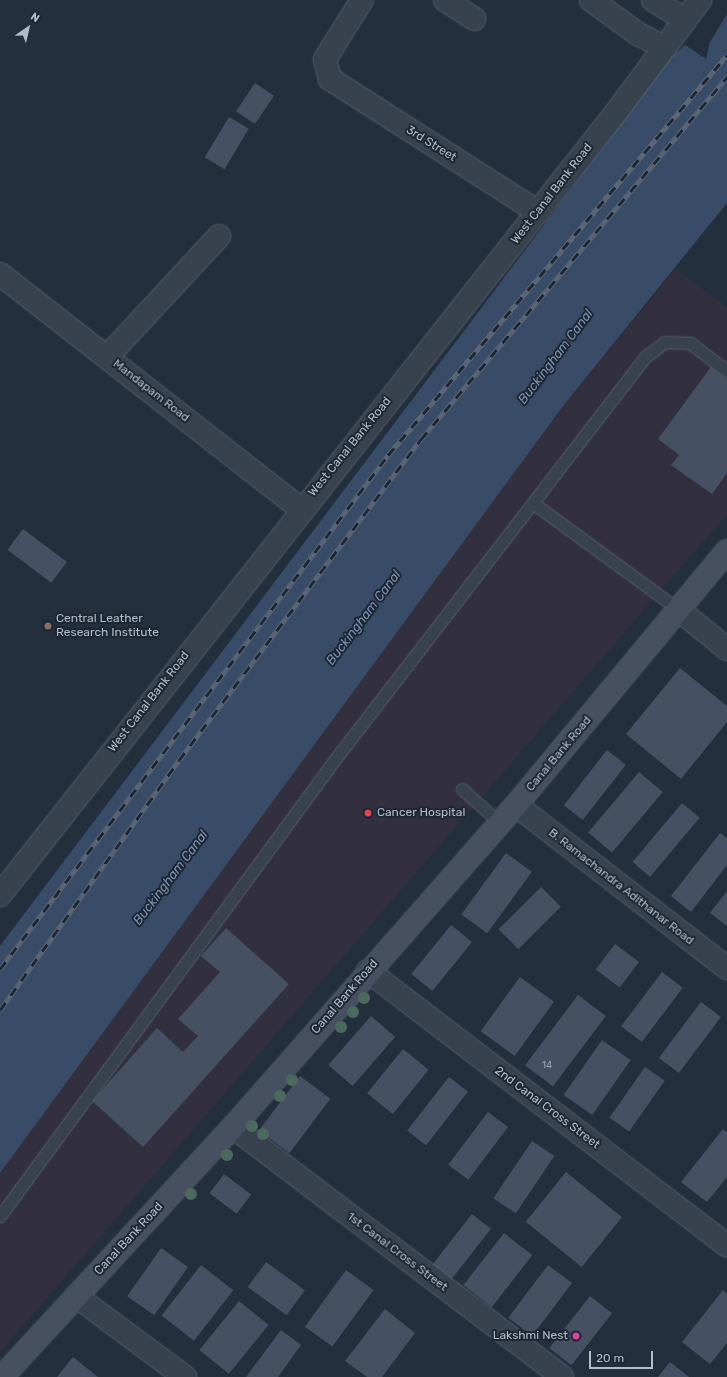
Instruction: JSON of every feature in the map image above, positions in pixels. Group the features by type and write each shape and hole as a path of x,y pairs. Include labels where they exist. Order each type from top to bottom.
{"street":[{"name":"3rd Street","path":"362,0 325,60 326,74 337,85 538,212"},
{"path":"445,0 474,19"},
{"path":"591,0 638,34 665,48"},
{"path":"653,0 685,20"},
{"name":"West Canal Bank Road","path":"0,895 301,509 538,212 665,48 700,0"},
{"path":"107,357 219,236"},
{"name":"Mandapam Road","path":"0,274 301,509"},
{"name":"Canal Bank Road","path":"2,1377 233,1127 368,971 516,805 727,551"},
{"path":"679,610 727,649"},
{"name":"B. Ramachandra Adithanar Road","path":"516,805 727,968"},
{"name":"2nd Canal Cross Street","path":"368,971 727,1245"},
{"name":"1st Canal Cross Street","path":"233,1127 562,1377"},
{"path":"76,1296 186,1377"}],"lane":[{"path":"0,1216 336,758 655,348 665,342 690,343 727,371"},
{"path":"533,503 679,610"},
{"path":"462,789 500,823"}],"shaded area":[{"name":"Cancer Hospital","path":"676,269 727,307 727,514 0,1352 0,1173 563,406"}],"water":[{"name":"Buckingham Canal","path":"727,14 727,203 563,406 0,1173 0,946 670,58 685,45 706,59 710,42"}],"building":[{"path":"255,83 274,96 255,124 236,111"},
{"path":"229,117 249,129 225,169 205,157"},
{"path":"711,367 727,379 727,473 712,494 671,465 679,455 658,439"},
{"path":"23,529 67,562 51,583 7,550"},
{"path":"680,668 727,706 727,722 681,779 626,734"},
{"path":"607,750 626,765 583,820 564,805"},
{"path":"639,772 663,792 612,852 588,833"},
{"path":"682,803 700,818 650,877 633,862"},
{"path":"720,833 727,838 727,865 691,912 671,896"},
{"path":"506,853 532,872 487,933 461,914"},
{"path":"541,887 561,907 518,949 499,929"},
{"path":"727,891 727,926 710,913"},
{"path":"451,925 472,942 432,991 411,974"},
{"path":"226,928 289,984 143,1147 92,1101 157,1028 183,1052 198,1036 178,1019 220,972 201,956"},
{"path":"615,944 639,962 620,988 596,970"},
{"path":"662,972 683,988 642,1042 621,1026"},
{"path":"520,977 554,1002 515,1056 481,1031"},
{"path":"578,995 606,1016 553,1086 525,1065"},
{"path":"701,1002 721,1017 679,1073 659,1058"},
{"path":"371,1016 395,1037 353,1086 328,1065"},
{"path":"602,1040 631,1060 592,1115 564,1095"},
{"path":"403,1049 429,1070 393,1114 367,1093"},
{"path":"645,1067 665,1081 629,1132 609,1118"},
{"path":"300,1076 330,1099 289,1153 259,1130"},
{"path":"449,1077 468,1092 426,1145 407,1131"},
{"path":"488,1112 508,1127 468,1180 448,1165"},
{"path":"723,1129 727,1132 727,1177 707,1202 681,1182"},
{"path":"532,1141 554,1156 516,1213 493,1198"},
{"path":"566,1172 622,1217 582,1267 526,1222"},
{"path":"224,1174 251,1194 237,1214 210,1193"},
{"path":"472,1214 491,1229 450,1281 431,1266"},
{"path":"504,1233 532,1255 492,1307 463,1285"},
{"path":"161,1248 188,1267 154,1315 127,1296"},
{"path":"266,1262 305,1290 287,1315 248,1287"},
{"path":"201,1265 233,1290 194,1341 162,1315"},
{"path":"548,1265 572,1283 532,1336 508,1318"},
{"path":"346,1270 374,1290 332,1347 305,1327"},
{"path":"723,1290 727,1294 727,1343 710,1364 682,1342"},
{"path":"590,1296 612,1313 571,1365 549,1348"},
{"path":"239,1301 269,1325 229,1374 199,1350"},
{"path":"385,1309 415,1333 382,1377 367,1377 345,1361"},
{"path":"281,1330 301,1345 278,1377 246,1377"},
{"path":"73,1357 98,1377 57,1377"},
{"path":"670,1362 689,1377 658,1377"}],"railway":[{"path":"0,969 388,455 727,55"},
{"path":"0,1010 179,760 421,439 727,77"}],"place":[{"name":"Central Leather Research Institute","path":"48,626"},
{"name":"Cancer Hospital","path":"368,813"},
{"name":"Lakshmi Nest","path":"576,1336"}]}
